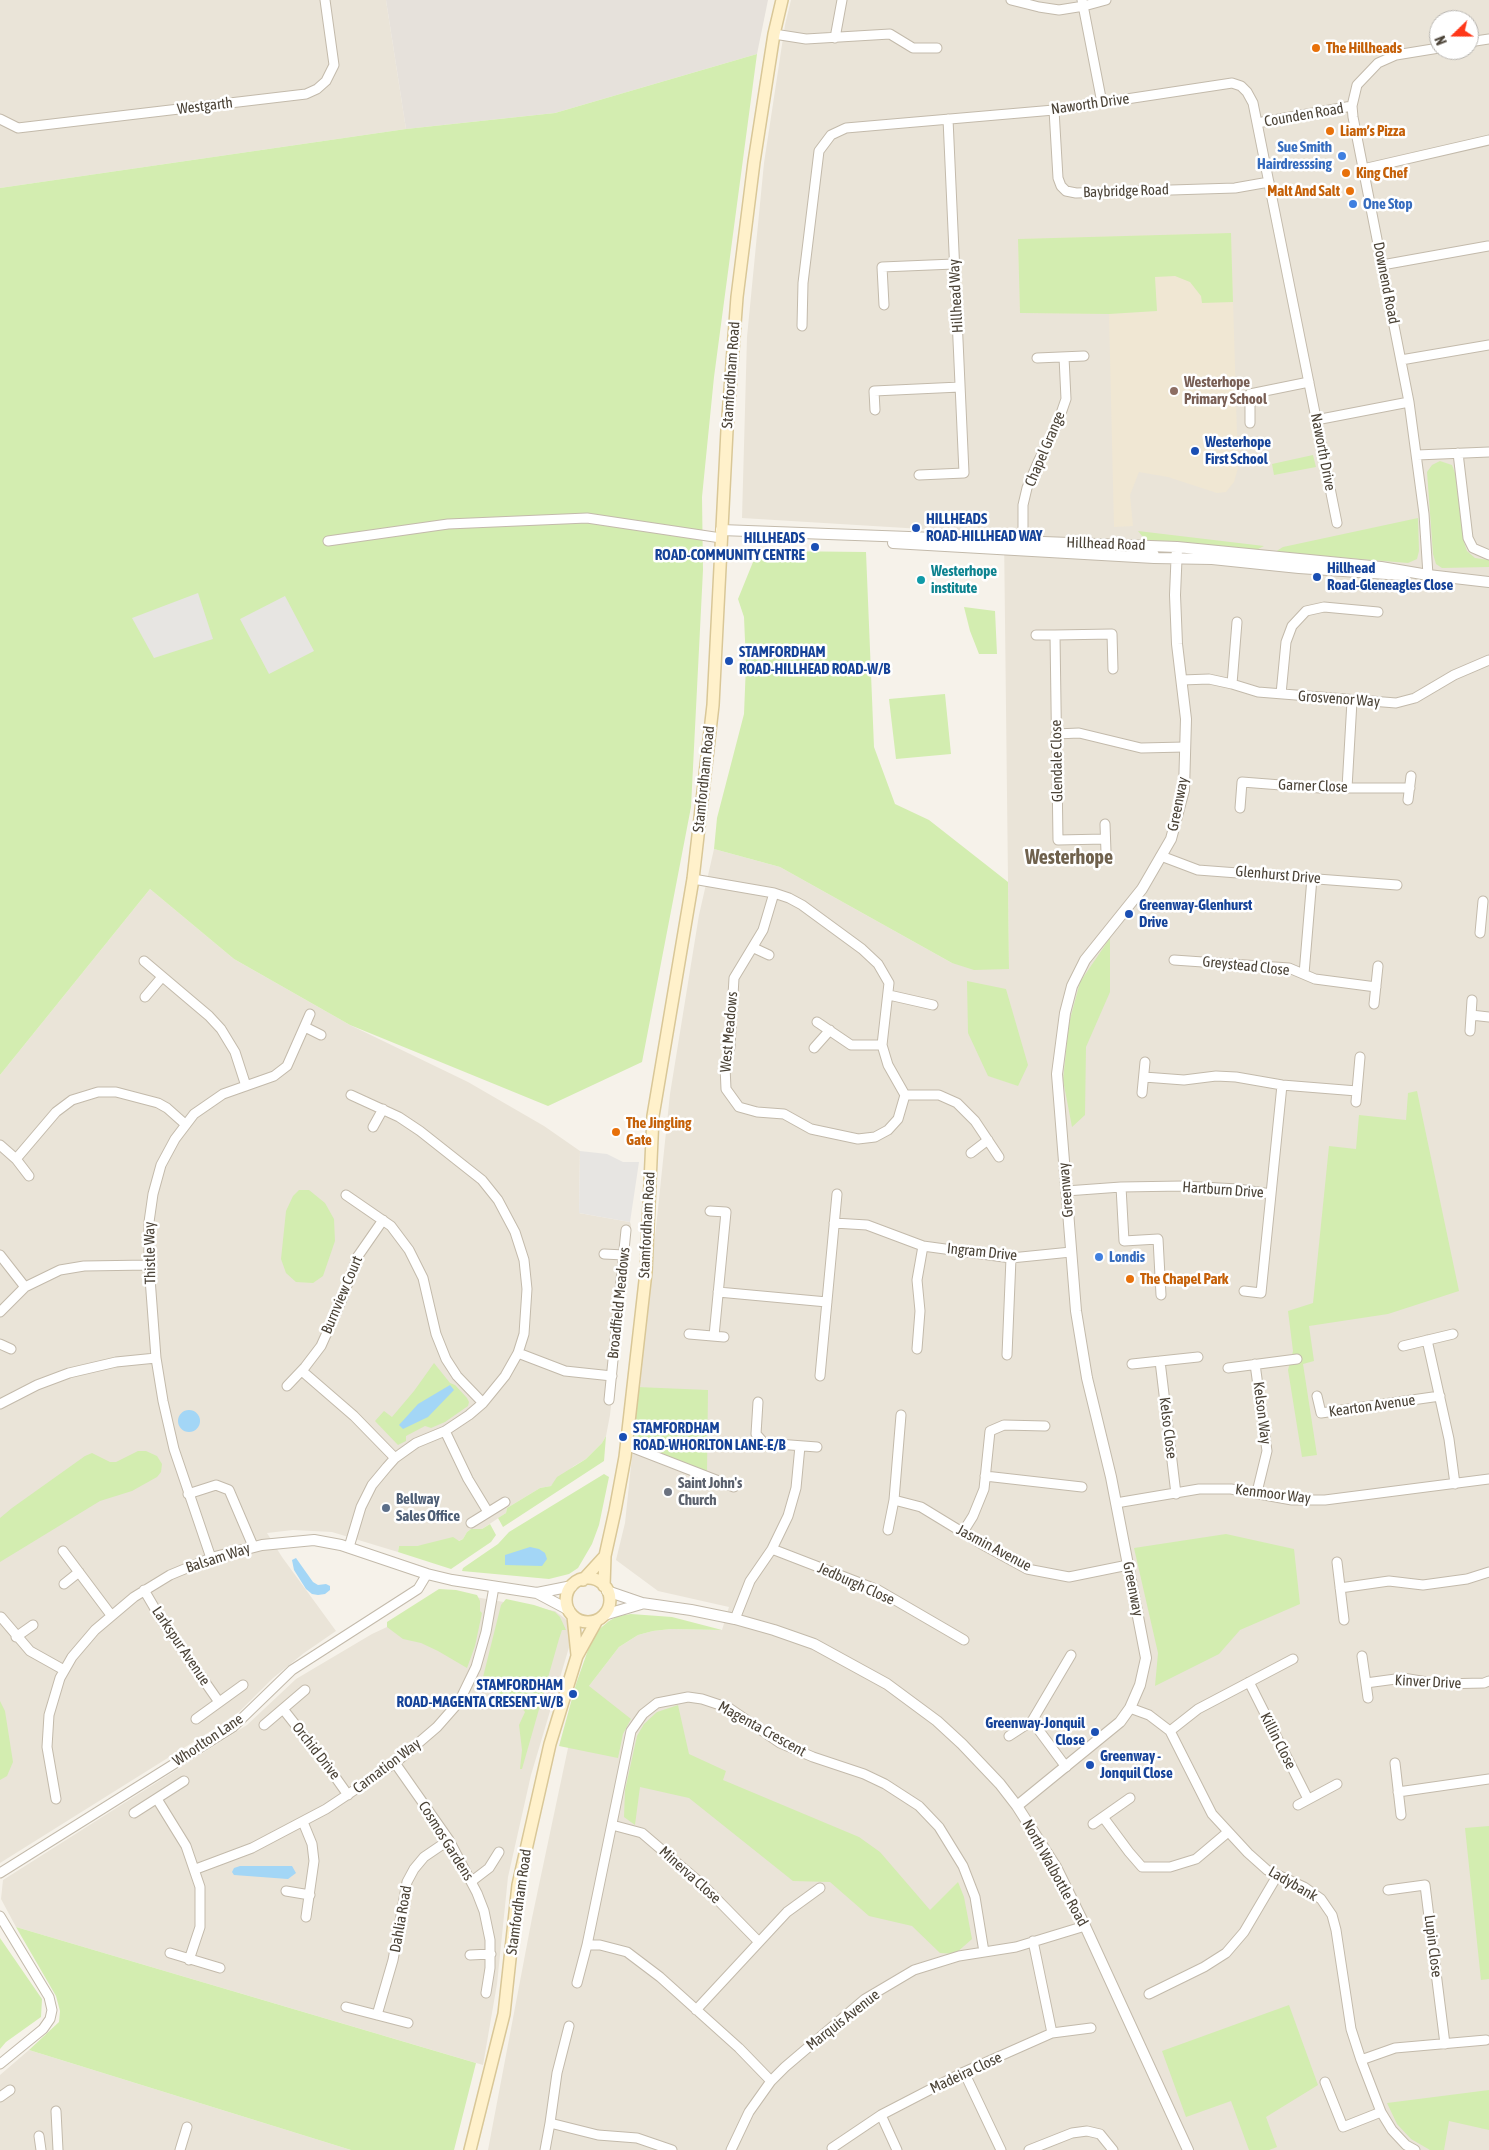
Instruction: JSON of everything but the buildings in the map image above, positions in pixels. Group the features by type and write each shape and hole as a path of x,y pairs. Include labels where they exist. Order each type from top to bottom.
{"main road":[{"name":"Stamfordham Road","path":"606,1588 605,1556 626,1445 646,1272 653,1116 693,879 712,705 737,297 754,162 774,34 782,0"},
{"name":"Stamfordham Road","path":"583,1580 605,1556"},
{"path":"583,1580 595,1580 606,1588 610,1604 601,1618 585,1622 571,1613 567,1598 572,1586 583,1580"},
{"name":"Stamfordham Road","path":"571,1613 577,1656"},
{"name":"Stamfordham Road","path":"470,2150 504,2014 516,1902 522,1866 552,1738 577,1656 601,1618"}],"street":[{"name":"Westgarth","path":"0,119 18,128 306,94 326,82 334,65 325,0"},
{"path":"835,38 842,0"},
{"path":"1011,0 1059,10 1083,3 1106,0"},
{"path":"1083,3 1102,103"},
{"path":"774,34 806,39 890,34 913,48 937,48"},
{"name":"Downend Road","path":"1428,575 1417,455 1409,402 1352,106 1357,85 1378,63 1396,55 1429,50"},
{"name":"Naworth Drive","path":"802,326 803,283 819,151 831,136 846,128 1054,110 1232,83 1241,86 1253,103 1337,523"},
{"name":"Counden Road","path":"1257,123 1352,106"},
{"name":"Baybridge Road","path":"1054,110 1058,178 1061,186 1066,191 1076,193 1235,188 1268,182"},
{"name":"Hillhead Way","path":"919,475 964,474 948,119"},
{"path":"1363,169 1489,140"},
{"path":"1382,265 1488,246"},
{"path":"884,306 882,267 954,264"},
{"path":"1401,360 1489,345"},
{"path":"1037,358 1084,356"},
{"name":"Chapel Grange","path":"1023,541 1023,506 1028,488 1039,460 1057,425 1066,399 1064,357"},
{"path":"1250,423 1250,394 1308,382"},
{"path":"874,410 874,391 960,387"},
{"path":"1316,420 1409,402"},
{"path":"1417,455 1489,452"},
{"path":"1458,453 1468,538 1473,548 1489,554"},
{"path":"328,541 448,524 588,518 721,534"},
{"path":"792,533 826,541 1154,558 1177,552"},
{"name":"Hillhead Road","path":"721,534 792,533 1125,545 1177,552 1381,567 1489,582"},
{"path":"1014,550 1023,541 1032,551"},
{"name":"Greenway","path":"1017,1806 1120,1722 1130,1708 1140,1685 1146,1658 1100,1426 1087,1378 1076,1311 1057,1074 1064,1013 1072,986 1085,960 1142,889 1171,839 1184,790 1186,719 1175,595 1177,552"},
{"path":"1281,694 1286,642 1292,626 1306,611 1324,607 1378,612"},
{"path":"1232,684 1237,622"},
{"path":"1036,635 1112,634 1113,669"},
{"name":"Glendale Close","path":"1055,635 1058,840 1105,839"},
{"name":"Grosvenor Way","path":"1182,680 1209,679 1258,692 1396,703 1415,698 1454,675 1489,660"},
{"path":"1346,788 1352,700"},
{"path":"1056,734 1079,733 1141,748 1185,747"},
{"path":"1408,800 1411,776"},
{"name":"Garner Close","path":"1240,808 1242,782 1320,788 1410,788"},
{"path":"1105,824 1106,852"},
{"name":"Glenhurst Drive","path":"1161,856 1198,870 1397,885"},
{"path":"1304,974 1312,878"},
{"path":"693,879 774,893 802,906 862,949 878,964 889,983 882,1044 888,1065 905,1095 939,1095 957,1103 975,1121 999,1157"},
{"name":"West Meadows","path":"774,893 763,930 754,948 734,978 730,1046 725,1066 726,1089 739,1107 757,1112 784,1114 811,1129 858,1139 875,1137 888,1130 898,1119 905,1095"},
{"path":"1480,933 1485,919 1483,900"},
{"path":"754,948 769,955"},
{"name":"Greystead Close","path":"1174,960 1289,968 1315,979 1376,987"},
{"path":"144,962 209,1016 221,1029 235,1052 246,1086"},
{"path":"1374,1004 1378,966"},
{"path":"145,997 162,976"},
{"path":"889,995 933,1005"},
{"path":"1470,1031 1472,1000"},
{"name":"Thistle Way","path":"211,1558 188,1494 168,1425 156,1358 149,1265 149,1222 153,1194 167,1152 185,1124 214,1099 274,1076 287,1066 310,1014"},
{"path":"1471,1015 1489,1017"},
{"path":"817,1022 851,1045 882,1044"},
{"path":"305,1027 321,1035"},
{"path":"814,1048 830,1030"},
{"path":"1356,1102 1360,1057"},
{"path":"1142,1092 1145,1062"},
{"path":"1144,1077 1184,1080 1216,1076 1236,1076 1282,1085 1357,1091"},
{"name":"Hartburn Drive","path":"1066,1191 1121,1186 1183,1186 1238,1189 1271,1194 1282,1085"},
{"path":"16,1159 60,1109 72,1100 98,1092 116,1092 158,1103 167,1108 185,1124"},
{"path":"349,1547 356,1518 365,1498 379,1476 395,1458 416,1443 445,1431 483,1403 498,1385 518,1353 526,1320 526,1275 520,1245 504,1210 490,1190 470,1169 420,1131 383,1109 351,1095"},
{"path":"373,1127 383,1109"},
{"path":"970,1152 988,1140"},
{"path":"0,1145 16,1159 29,1176"},
{"path":"1121,1186 1124,1241 1158,1239 1160,1294"},
{"path":"820,1376 837,1194"},
{"path":"1244,1291 1261,1293 1271,1194"},
{"path":"346,1195 383,1220 403,1241 419,1268 427,1288 436,1334 446,1359 457,1376 483,1403"},
{"path":"710,1210 726,1212 714,1336"},
{"name":"Burnview Court","path":"287,1386 302,1371 326,1335 358,1256 383,1220"},
{"name":"Ingram Drive","path":"834,1224 867,1225 923,1246 1011,1258 1071,1252"},
{"name":"Broadfield Meadows","path":"609,1400 626,1230"},
{"path":"916,1349 920,1311 917,1280 923,1246"},
{"path":"604,1254 624,1255"},
{"path":"0,1255 25,1286"},
{"path":"1007,1355 1011,1258"},
{"path":"0,1312 25,1286 49,1274 72,1268 149,1265"},
{"path":"718,1292 827,1302"},
{"path":"689,1334 724,1337"},
{"path":"1403,1346 1453,1334"},
{"path":"1427,1340 1449,1439 1455,1484"},
{"path":"0,1344 11,1349"},
{"name":"Broadfield Meadows","path":"518,1353 566,1371 612,1376"},
{"path":"1132,1364 1198,1357"},
{"path":"0,1404 37,1385 69,1372 116,1362 156,1358"},
{"name":"Kelson Way","path":"1228,1368 1297,1359"},
{"name":"Kelso Close","path":"1160,1361 1176,1494"},
{"name":"Kelson Way","path":"1255,1364 1267,1451 1257,1492"},
{"path":"302,1371 354,1416 395,1458"},
{"name":"Kearton Avenue","path":"1317,1396 1321,1413 1440,1396"},
{"path":"758,1402 756,1434 764,1443 817,1447"},
{"path":"888,1530 894,1500 901,1415"},
{"path":"963,1532 974,1516 984,1489 990,1431 1004,1425 1045,1426"},
{"path":"445,1431 468,1479 488,1512"},
{"path":"626,1445 734,1487"},
{"path":"735,1619 750,1581 772,1549 788,1516 796,1488 800,1446"},
{"path":"985,1476 1082,1487"},
{"name":"Kenmoor Way","path":"1116,1503 1199,1489 1231,1489 1257,1492 1292,1500 1326,1500 1489,1479"},
{"path":"188,1494 216,1485 229,1490 253,1546"},
{"name":"Jasmin Avenue","path":"894,1500 921,1507 1027,1569 1069,1577 1128,1565"},
{"path":"471,1523 505,1502"},
{"name":"Balsam Way","path":"56,1799 49,1766 47,1732 52,1703 64,1670 83,1644 112,1615 144,1590 176,1572 211,1558 253,1546 301,1540 325,1541 349,1547 427,1574 494,1587 537,1593 572,1586"},
{"name":"Jedburgh Close","path":"772,1549 878,1590 964,1640"},
{"path":"63,1551 112,1615"},
{"path":"1337,1562 1344,1620"},
{"path":"64,1584 79,1572"},
{"path":"1340,1588 1389,1581 1423,1585 1467,1579 1489,1572"},
{"name":"Whorlton Lane","path":"0,1873 233,1727 292,1670 413,1593 421,1586 427,1574"},
{"name":"Carnation Way","path":"196,1869 252,1848 303,1822 348,1795 395,1763 437,1727 452,1711 465,1692 482,1650 494,1587"},
{"name":"North Walbottle Road","path":"606,1588 642,1603 692,1610 735,1619 814,1644 850,1662 887,1684 930,1716 962,1744 1000,1784 1017,1806 1056,1867 1188,2150"},
{"name":"Larkspur Avenue","path":"144,1590 161,1620 219,1702"},
{"name":"Balsam Way","path":"537,1593 571,1613"},
{"name":"North Walbottle Road","path":"601,1618 623,1608 642,1603"},
{"path":"1,1617 16,1637 37,1656 64,1670"},
{"path":"16,1637 33,1624"},
{"path":"1009,1736 1032,1721 1071,1655"},
{"path":"1362,1656 1368,1698"},
{"path":"1170,1731 1198,1709 1293,1659"},
{"name":"Kinver Drive","path":"1366,1683 1403,1678 1439,1684 1484,1683 1489,1681"},
{"name":"Killin Close","path":"1248,1682 1308,1799"},
{"name":"Larkspur Avenue","path":"196,1719 243,1685"},
{"name":"Orchid Drive","path":"264,1724 305,1690"},
{"name":"Magenta Crescent","path":"577,1983 587,1945 631,1732 643,1714 656,1703 688,1697 702,1699 729,1708 780,1743 813,1757 864,1774 885,1784 919,1806 939,1827 964,1866 975,1897 984,1952"},
{"name":"Ladybank","path":"1130,1708 1148,1715 1170,1731 1212,1814 1228,1832 1267,1870 1304,1887 1321,1899 1332,1915 1336,1930 1351,2030 1361,2060 1381,2112 1405,2148 1415,2150"},
{"name":"Orchid Drive","path":"282,1709 324,1761 348,1795"},
{"path":"1032,1721 1066,1767"},
{"path":"1395,1762 1401,1815"},
{"name":"Cosmos Gardens","path":"395,1763 449,1840 472,1881 484,1911 490,1940 486,1993"},
{"path":"1398,1792 1489,1779"},
{"path":"134,1813 184,1781"},
{"path":"1298,1805 1337,1784"},
{"path":"1093,1824 1130,1798"},
{"path":"156,1799 186,1846 196,1869 200,1887 201,1914 197,1938 189,1960"},
{"path":"1103,1817 1142,1867 1170,1867 1196,1859 1228,1832"},
{"path":"303,1822 312,1844 314,1861 306,1916"},
{"name":"Minerva Close","path":"612,1825 642,1833 704,1886 758,1941"},
{"name":"Dahlia Road","path":"377,2015 393,1960 407,1882 414,1869 424,1857 449,1840"},
{"path":"472,1881 489,1868 498,1852"},
{"path":"1149,1994 1204,1967 1226,1953 1244,1932 1277,1876"},
{"name":"Lupin Close","path":"1388,1890 1425,1885 1445,2044"},
{"path":"696,2010 758,1941 787,1912 820,1888"},
{"path":"286,1891 310,1895"},
{"path":"0,1916 49,1998 52,2010 50,2019 43,2029 0,2064"},
{"name":"Marquis Avenue","path":"731,2150 749,2112 772,2081 785,2067 865,1999 914,1970 959,1956 1016,1947 1085,1926"},
{"path":"1033,1942 1052,2032"},
{"path":"587,1945 600,1944 627,1952 647,1966 739,2048 772,2081"},
{"path":"170,1953 220,1968"},
{"path":"470,1955 490,1954"},
{"path":"346,2007 408,2022"},
{"path":"545,2150 557,2073 569,2026"},
{"name":"Madeira Close","path":"832,2148 882,2114 964,2072 1052,2032 1091,2028"},
{"path":"1361,2060 1395,2048 1486,2040"},
{"path":"964,2072 1001,2150"},
{"path":"1325,2082 1343,2127 1381,2112"},
{"path":"0,2097 10,2090"},
{"path":"56,2111 58,2150"},
{"path":"882,2114 897,2150"},
{"path":"550,2123 598,2134 637,2138 672,2150"},
{"path":"180,2150 187,2127"},
{"path":"1029,2150 1072,2133 1087,2131 1100,2134 1113,2150"},
{"path":"39,2136 41,2150"}],"shaded area":[{"path":"0,0 386,0 406,129 0,188"},
{"path":"386,0 768,0 757,54 555,113 406,129"},
{"path":"791,0 1489,0 1489,2150 488,2150 532,1918 568,1748 589,1686 619,1647 638,1635 671,1629 722,1630 729,1607 658,1591 616,1560 625,1523 670,1094 699,915 714,849 780,867 952,963 1009,968 1004,534 742,518 747,337 764,163 785,25"},
{"name":"Westerhope Primary School","path":"1231,233 1238,468 1234,482 1226,492 1217,493 1168,477 1139,472 1130,495 1133,526 1114,527 1109,314 1020,313 1018,239"},
{"path":"198,593 213,639 154,658 132,618"},
{"path":"285,596 314,651 269,674 240,619"},
{"path":"150,889 234,959 350,1025 468,1082 544,1126 580,1151 579,1213 630,1222 631,1225 610,1415 606,1436 602,1443 586,1459 574,1466 551,1486 540,1488 507,1508 506,1513 482,1529 471,1529 463,1539 458,1541 417,1546 399,1546 398,1552 332,1532 293,1530 267,1533 282,1557 336,1631 304,1653 273,1678 240,1711 222,1724 0,1863 0,1075"},
{"path":"580,1151 607,1154 623,1162 639,1162 630,1222 579,1213"},
{"path":"458,1594 555,1611 568,1621 570,1644 531,1775 508,1877 497,1984 483,2065 16,1927 1,1899 3,1880 247,1725 296,1679 387,1627 408,1612"},
{"path":"29,2050 351,2150 0,2150 0,2075"}],"green space":[{"path":"757,54 714,377 702,497 703,570 691,807 642,1062 548,1106 350,1025 234,959 150,889 0,1075 0,188 406,129 555,113"},
{"path":"1231,233 1233,302 1202,303 1201,296 1190,282 1175,276 1155,277 1157,311 1109,314 1020,313 1018,239"},
{"path":"1313,455 1316,467 1274,475 1272,464"},
{"path":"1440,461 1452,465 1457,478 1464,542 1467,551 1475,558 1489,560 1489,567 1442,568 1436,564 1433,554 1427,472 1432,465"},
{"path":"1418,518 1419,551 1417,559 1408,563 1275,552 1283,547"},
{"path":"1138,531 1264,546 1256,550 1147,542"},
{"path":"774,551 866,552 874,747 895,804 929,820 1008,882 1009,969 974,970 952,963 780,867 714,849 717,818 744,714 746,664 744,617 738,599 753,562"},
{"path":"964,607 995,611 997,654 979,654 970,631"},
{"path":"945,694 951,754 896,759 889,699"},
{"path":"1110,938 1110,992 1086,1047 1085,1115 1072,1127 1063,1080 1069,1023 1080,982"},
{"path":"967,981 1006,989 1028,1065 1018,1086 988,1076 968,1033"},
{"path":"1417,1091 1459,1291 1388,1314 1309,1326 1314,1361 1303,1364 1317,1455 1302,1457 1288,1370 1293,1351 1288,1311 1313,1303 1329,1146 1356,1149 1359,1115 1406,1120 1408,1093"},
{"path":"299,1190 309,1190 325,1203 334,1219 335,1241 323,1276 313,1283 296,1282 286,1273 281,1259 286,1211 293,1196"},
{"path":"434,1363 450,1383 455,1385 467,1398 468,1406 445,1422 431,1428 425,1426 406,1436 406,1441 398,1445 375,1421 384,1411 392,1417"},
{"path":"637,1387 708,1390 707,1473 639,1446 633,1440"},
{"path":"606,1436 604,1461 503,1527 498,1518 506,1513 507,1508 540,1488 551,1486 557,1477 586,1459 602,1443"},
{"path":"138,1451 146,1451 157,1456 162,1464 161,1472 157,1477 132,1491 100,1501 0,1562 0,1518 12,1508 85,1456 92,1453 110,1462 116,1462"},
{"path":"604,1474 609,1477 599,1525 592,1544 578,1568 569,1574 549,1579 462,1571 463,1568 498,1544 509,1532"},
{"path":"490,1524 496,1535 491,1542 451,1569 398,1552 399,1546 417,1546 453,1537 459,1541 471,1529 482,1529"},
{"path":"1226,1534 1294,1549 1300,1604 1240,1630 1219,1654 1155,1686 1158,1653 1134,1548"},
{"path":"439,1589 456,1590 477,1595 480,1601 480,1611 482,1613 475,1646 467,1668 421,1643 403,1639 387,1627 387,1622"},
{"path":"506,1599 555,1612 560,1617 566,1630 562,1630 559,1639 522,1769 520,1769 522,1750 519,1725 525,1712 518,1703 511,1704 486,1683 483,1677 501,1605"},
{"path":"631,1614 672,1617 722,1630 671,1629 653,1631 638,1635 619,1647 589,1686 631,1719 623,1734 618,1758 559,1746 576,1684 597,1631 618,1616"},
{"path":"0,1701 5,1711 13,1762 7,1776 0,1780"},
{"path":"678,1705 689,1754 726,1771 723,1780 859,1837 880,1852 930,1910 958,1882 964,1897 972,1939 955,1954 940,1953 912,1926 869,1916 830,1882 793,1881 689,1798 640,1787 635,1825 624,1817 625,1790 637,1736 644,1724 657,1712"},
{"path":"1489,1826 1489,1979 1481,1980 1465,1828"},
{"path":"16,1927 476,2063 454,2150 351,2150 29,2050 59,2022 60,2011 56,1996"},
{"path":"0,1938 42,1999 41,2017 6,2042 0,2049"},
{"path":"1289,2005 1318,2085 1266,2117 1277,2147 1269,2150 1249,2150 1231,2101 1186,2117 1162,2051"},
{"path":"1489,2090 1489,2130 1449,2121 1444,2150 1430,2150 1411,2139 1397,2124 1387,2103"}],"water":[{"path":"450,1385 454,1390 428,1417 403,1429 399,1425 418,1404"},
{"path":"189,1410 197,1413 200,1421 197,1429 189,1432 181,1429 178,1421 181,1413"},
{"path":"530,1547 545,1553 547,1559 542,1566 505,1565 505,1555"},
{"path":"296,1558 313,1582 318,1585 326,1584 330,1586 330,1590 325,1594 318,1595 312,1594 306,1589 294,1570 292,1560"},
{"path":"240,1866 292,1866 296,1873 288,1879 234,1875 232,1872 234,1868"}],"place":[{"name":"The Hillheads","path":"1316,48"},
{"name":"Liam’s Pizza","path":"1330,131"},
{"name":"Sue Smith Hairdresssing","path":"1342,156"},
{"name":"King Chef","path":"1346,173"},
{"name":"Malt And Salt","path":"1350,191"},
{"name":"One Stop","path":"1353,204"},
{"name":"Westerhope Primary School","path":"1174,391"},
{"name":"Westerhope First School","path":"1195,451"},
{"name":"HILLHEADS ROAD-HILLHEAD WAY","path":"916,528"},
{"name":"HILLHEADS ROAD-COMMUNITY CENTRE","path":"815,547"},
{"name":"Hillhead Road-Gleneagles Close","path":"1317,577"},
{"name":"Westerhope institute","path":"921,580"},
{"name":"STAMFORDHAM ROAD-HILLHEAD ROAD-W/B","path":"729,661"},
{"name":"Greenway-Glenhurst Drive","path":"1129,914"},
{"name":"The Jingling Gate","path":"616,1132"},
{"name":"Londis","path":"1099,1257"},
{"name":"The Chapel Park","path":"1130,1279"},
{"name":"STAMFORDHAM ROAD-WHORLTON LANE-E/B","path":"623,1437"},
{"name":"Saint John's Church","path":"668,1492"},
{"name":"Bellway Sales Office","path":"386,1508"},
{"name":"STAMFORDHAM ROAD-MAGENTA CRESENT-W/B","path":"573,1694"},
{"name":"Greenway-Jonquil Close","path":"1095,1732"},
{"name":"Greenway - Jonquil Close","path":"1090,1765"}],"district":[{"name":"Westerhope","path":"1069,858"}]}
